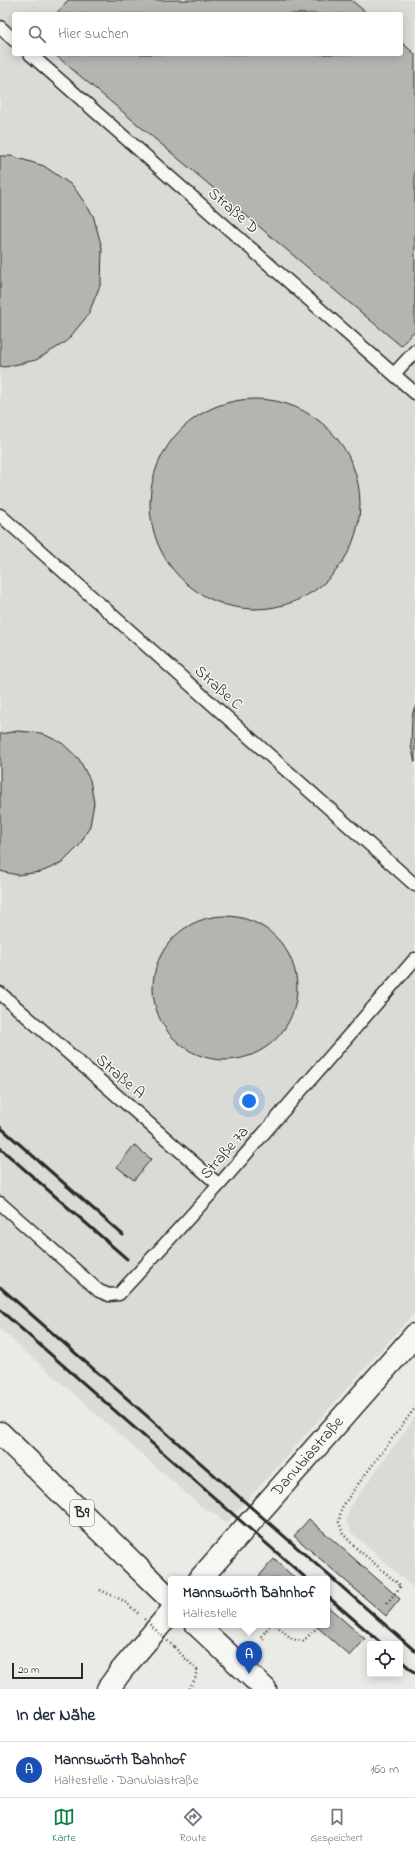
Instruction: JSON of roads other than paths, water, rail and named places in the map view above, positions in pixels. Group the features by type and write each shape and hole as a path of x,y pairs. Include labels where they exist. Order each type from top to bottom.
{"street":[{"name":"Danubiastraße","path":"203,1576 415,1335"},
{"name":"B9","path":"0,1433 168,1601"},
{"path":"108,1689 168,1603"},
{"path":"200,1628 265,1689"}],"lane":[{"path":"0,27 12,38"},
{"name":"Straße D","path":"32,56 415,393"},
{"path":"394,374 415,351"},
{"name":"Straße C","path":"0,516 415,885"},
{"name":"Straße 7a","path":"0,1203 98,1291 109,1295 119,1294 219,1185 415,959"},
{"name":"Straße A","path":"0,992 219,1185"}],"railway":[{"path":"0,1127 123,1235"},
{"path":"0,1148 127,1259"},
{"path":"0,1287 329,1576"},
{"path":"0,1310 304,1576"},
{"path":"330,1576 415,1651"},
{"path":"330,1599 379,1641"},
{"path":"403,1663 415,1673"}],"place":[{"name":"Mannswörth Bahnhof","path":"249,1674"}]}
